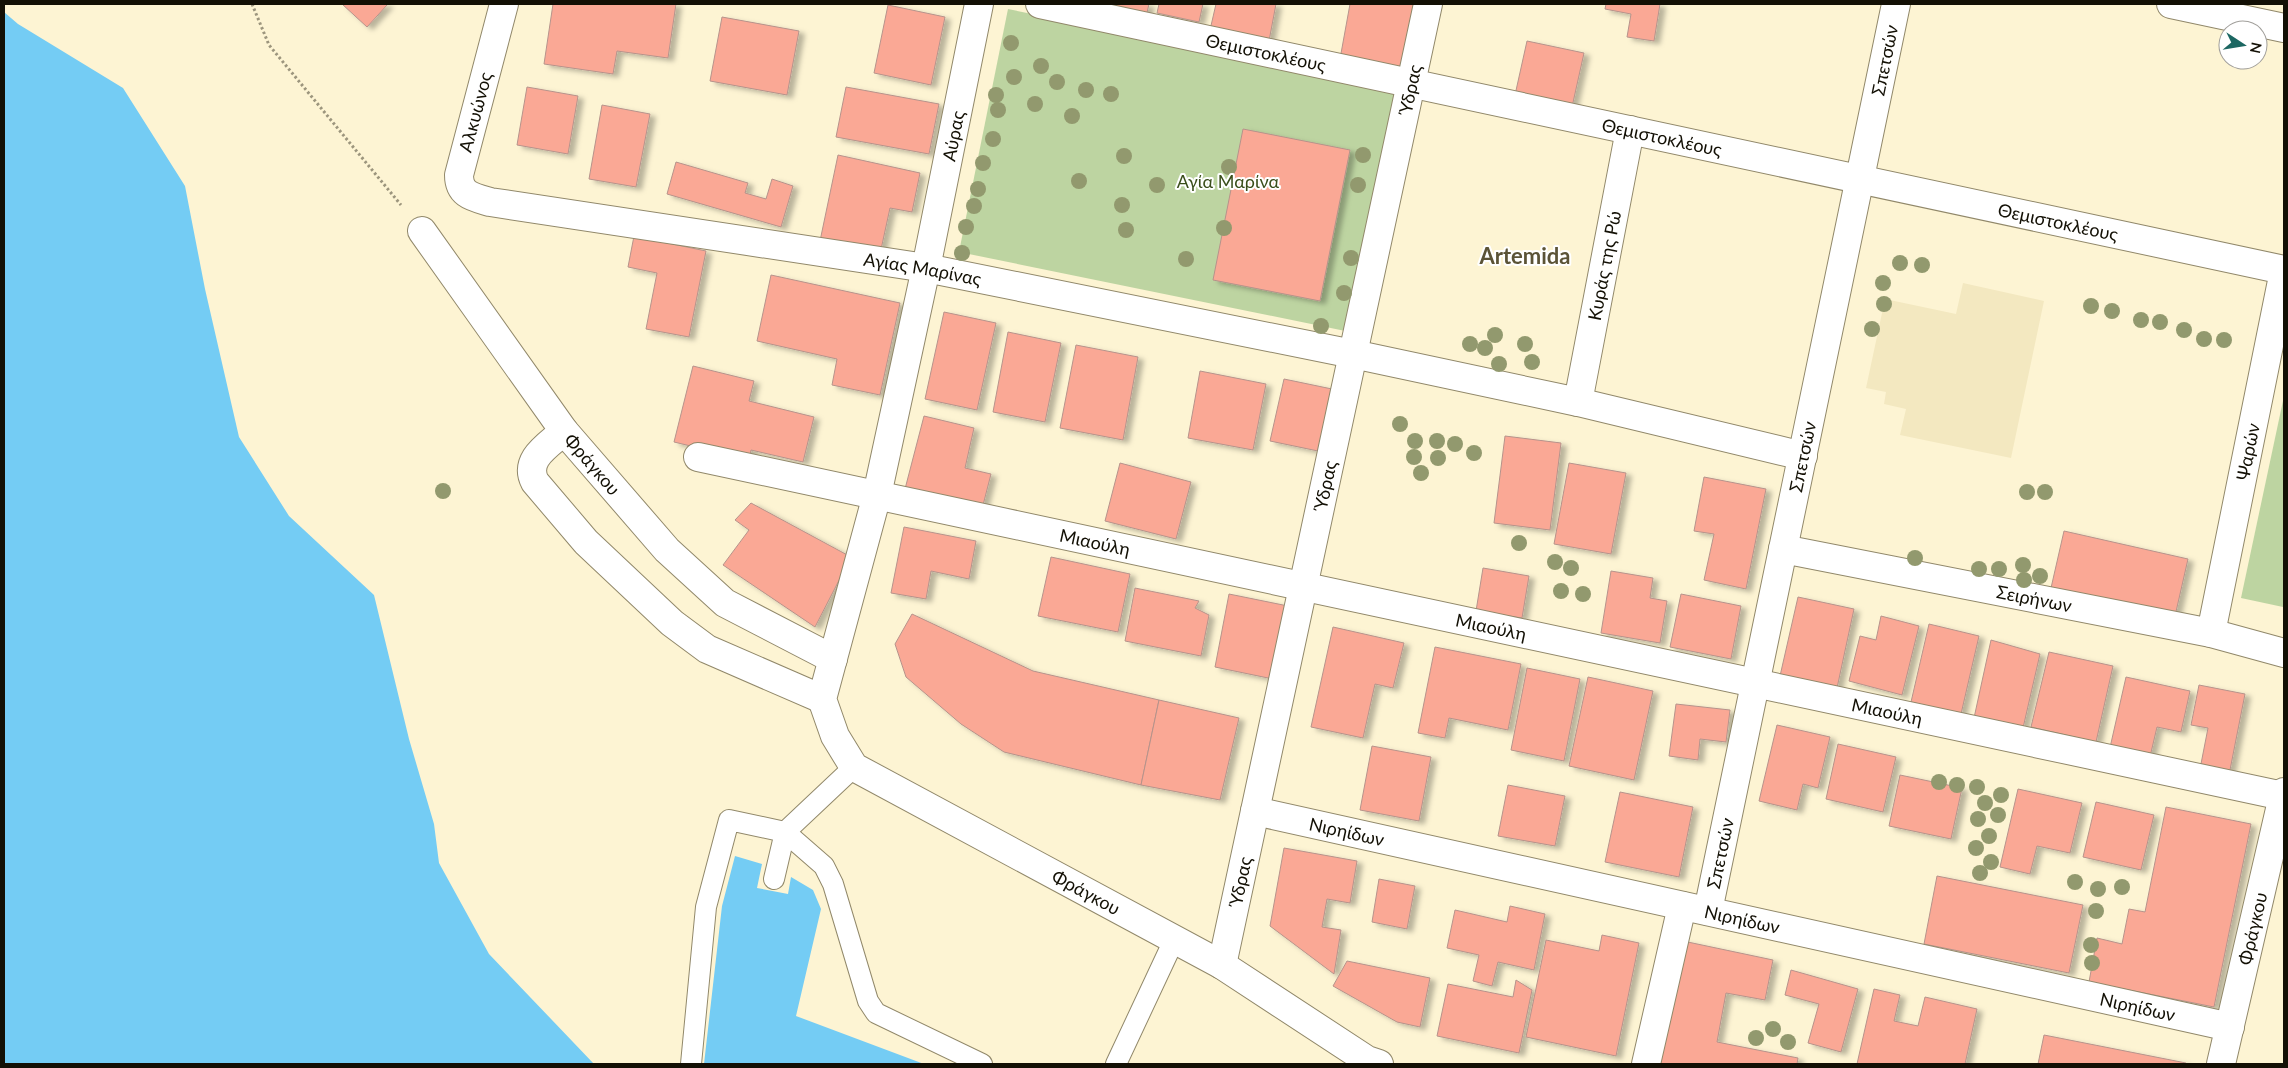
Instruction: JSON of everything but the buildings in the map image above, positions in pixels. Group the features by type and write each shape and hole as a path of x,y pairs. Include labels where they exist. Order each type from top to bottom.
{"street":[{"name":"Αλκυώνος","path":"490,202 463,192 459,184 459,175 504,4"},
{"name":"Αύρας","path":"833,659 877,496 926,268 979,4"},
{"name":"Θεμιστοκλέους","path":"1040,4 2284,270"},
{"name":"Ύδρας","path":"1222,965 1428,4"},
{"name":"Σπετσών","path":"1646,1064 1695,908 1755,683 1896,4"},
{"path":"2171,4 2284,28"},
{"name":"Κυράς της Ρώ","path":"1578,402 1630,130"},
{"name":"Αγίας Μαρίνας","path":"490,202 926,268 1353,354 1578,402 1803,456"},
{"path":"422,231 564,431"},
{"name":"Ψαρών","path":"2211,632 2284,270"},
{"name":"Φράγκου","path":"822,698 707,649 672,623 586,542 535,482 531,474 531,465 536,457 564,431 668,550 725,603 833,659"},
{"name":"Μιαούλη","path":"698,457 2284,794"},
{"name":"Σειρήνων","path":"1783,549 2211,632 2284,653"},
{"path":"833,659 822,698 835,736 854,767"},
{"name":"Φράγκου","path":"854,767 1175,938 1222,965 1367,1060 1380,1064"},
{"name":"Φράγκου","path":"2221,1064 2284,794"},
{"name":"Νιρηίδων","path":"1255,811 2230,1027"}],"lane":[{"path":"774,879 785,832 854,767"},
{"path":"691,1064 706,907 729,820 785,832 821,864 829,874 868,1001 878,1015 982,1064"},
{"path":"1116,1064 1175,938"}],"path":[{"path":"252,4 269,45 422,231"}],"shaded area":[{"path":"1963,283 2044,301 2011,458 1900,435 1906,409 1884,404 1886,392 1866,388 1885,299 1956,314"}],"green space":[{"name":"Αγία Μαρίνα","path":"1008,9 1405,90 1355,333 959,252"},
{"path":"2284,396 2284,607 2283,607 2241,598"}],"water":[{"path":"4,12 18,24 123,88 185,186 205,289 239,437 289,516 374,595 409,739 434,824 439,863 489,954 594,1064 4,1064"},
{"path":"735,856 762,864 757,888 788,894 791,877 813,890 821,909 796,1016 924,1064 704,1064 722,906"}],"district":[{"name":"Artemida","path":"1525,255"}]}
